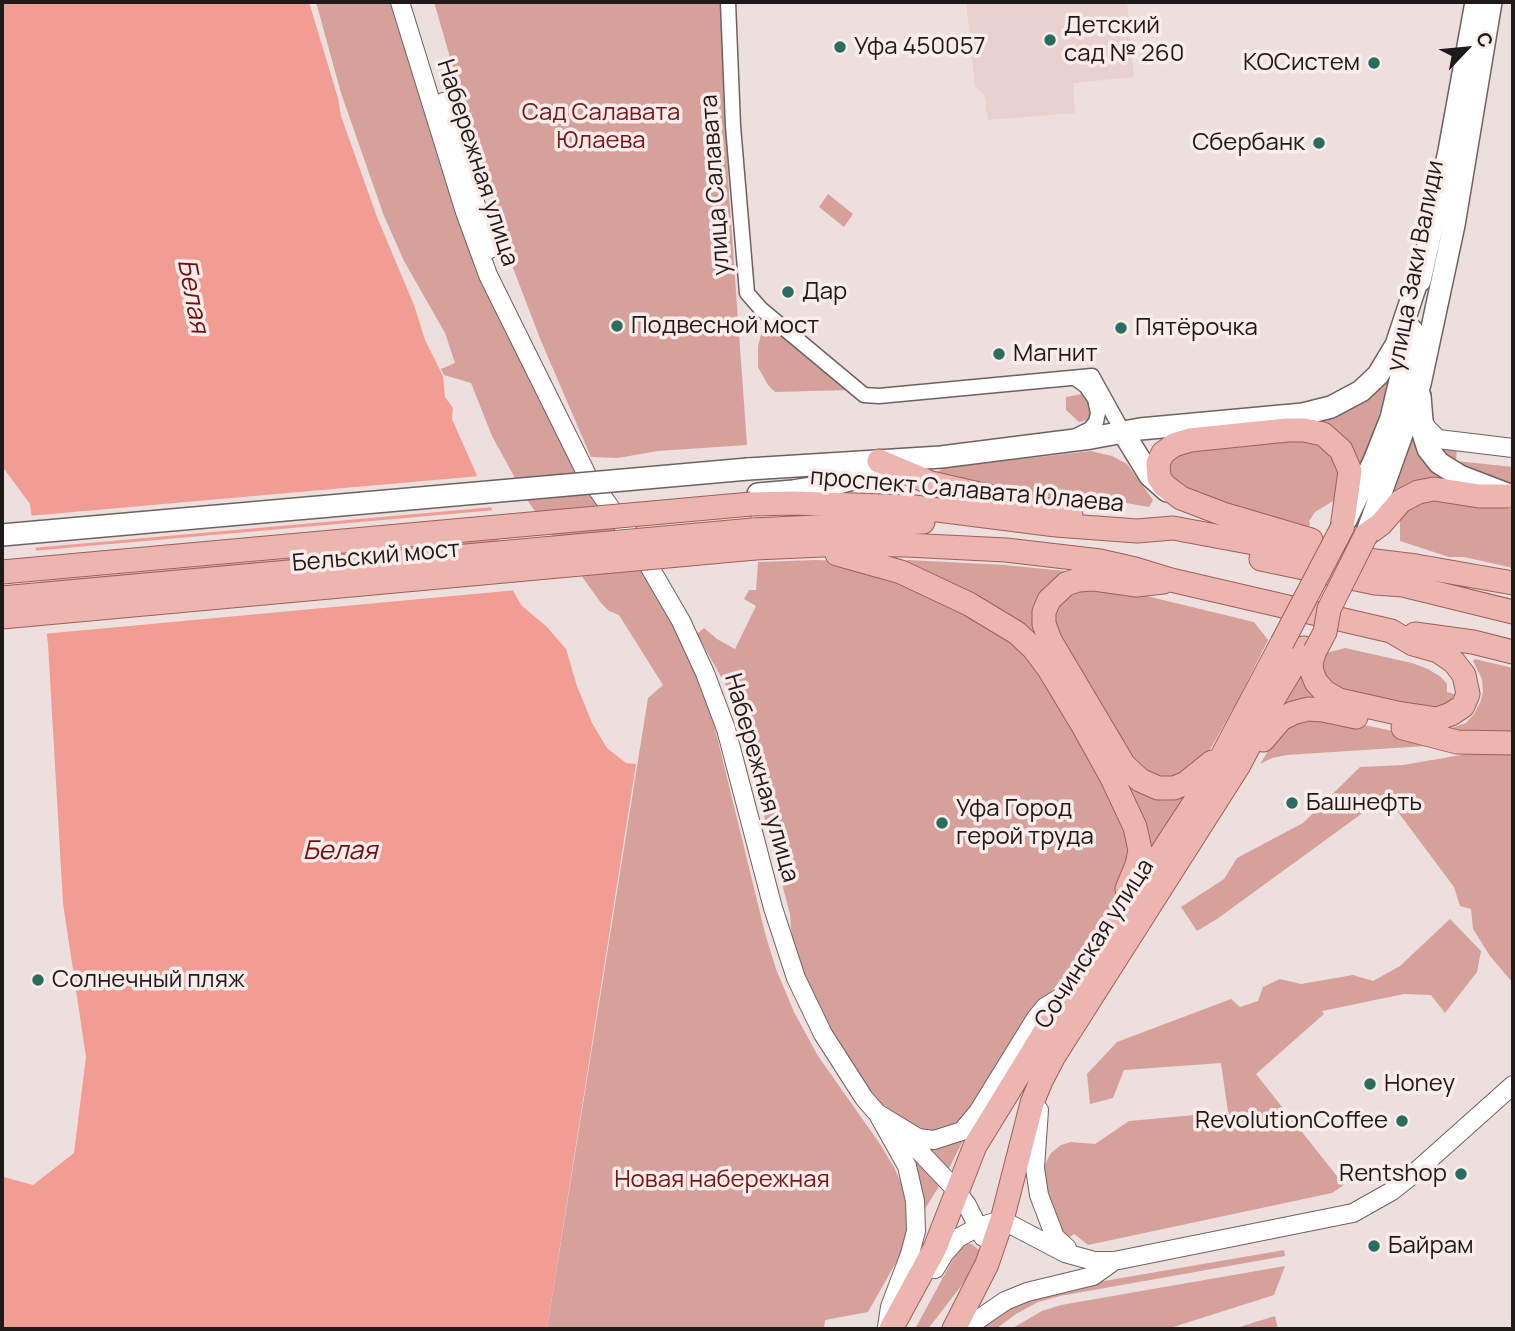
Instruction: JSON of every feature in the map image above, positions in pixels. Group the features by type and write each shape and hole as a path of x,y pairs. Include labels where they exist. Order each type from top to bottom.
{"main road":[{"name":"улица Заки Валиди","path":"1364,509 1374,461 1391,418 1413,324 1422,267 1449,151 1476,2"},
{"name":"улица Заки Валиди","path":"1364,509 1406,428 1420,384 1454,225 1492,2"},
{"path":"2,535 748,469 886,464 1042,445 1122,432 1303,414 1346,401 1362,391 1378,375 1396,345 1422,267"},
{"path":"1420,384 1423,433 1429,449 1439,463 1460,476 1510,495"},
{"path":"1172,493 1157,471 1163,453 1174,445 1202,439 1304,430 1323,434 1341,450 1350,471 1350,485 1364,509"},
{"path":"1122,432 1156,484 1172,493 1223,514 1513,596"},
{"path":"1091,438 1115,446 1143,466"},
{"path":"751,499 832,485 886,464 931,483 1137,531 1375,583 1403,586 1513,612"},
{"path":"1391,631 1454,662 1464,675 1467,685 1468,694 1463,706 1444,717 1424,719 1339,700 1325,692 1316,682 1311,662 1300,647 1342,528 1364,509 1401,501 1418,492 1434,489 1479,496 1510,495"},
{"name":"Бельский мост","path":"2,572 690,510 751,499"},
{"name":"проспект Салавата Юлаева","path":"751,499 914,508 1056,526 1137,531"},
{"name":"Сочинская улица","path":"955,1328 1002,1220 1032,1103 1041,1081 1231,759 1300,647 1329,609 1366,535 1364,509"},
{"path":"754,539 916,522 1056,526"},
{"path":"1137,531 1172,528 1302,552 1393,563 1513,583"},
{"path":"754,539 847,555 901,572 994,617 1017,632 1049,669 1125,803 1135,827 1140,850 1129,886 1101,931 1095,954"},
{"name":"Бельский мост","path":"2,598 754,539"},
{"name":"Бельский мост","path":"2,617 754,539"},
{"path":"789,547 846,544 1006,550 1100,561 1391,631 1473,642 1513,652"},
{"path":"1171,580 1137,585 1094,579 1078,580 1066,584 1049,600 1044,612 1044,624 1050,640 1124,765 1140,780 1158,788 1174,788 1186,783 1231,759 1281,719 1308,709 1324,710 1457,742 1513,743"},
{"name":"Сочинская улица","path":"889,1329 908,1299 961,1197 975,1146 1095,954 1203,789 1231,759"}],"street":[{"name":"Набережная улица","path":"400,2 465,212 493,286 587,475 635,542 681,621 705,673 726,729 773,908 796,978 824,1034 884,1118"},
{"name":"Набережная улица","path":"412,2 519,335"},
{"name":"улица Салавата","path":"728,2 733,126 747,292 761,309 864,396 1092,376 1122,432"},
{"path":"1042,445 1056,438 1083,432 1096,422 1098,413 1095,398 1086,386 1075,378"},
{"path":"1422,420 1438,439 1513,447"},
{"path":"884,1118 918,1138 934,1140 961,1131 978,1112 1036,1018 1045,1007 1071,992"},
{"path":"1041,1081 1035,1168 1045,1216 1055,1237 1067,1248 1114,1261"},
{"path":"884,1118 961,1197 988,1220 1002,1220 1065,1253 1094,1261 1114,1261 1353,1213 1392,1191 1411,1176 1513,1085"},
{"path":"884,1118 907,1166 915,1201 916,1231 890,1307 889,1329"},
{"path":"961,1197 978,1227 987,1256"},
{"path":"908,1299 920,1291 958,1238 978,1227 1002,1220"},
{"path":"958,1238 972,1237 981,1241 987,1256"},
{"path":"955,1328 976,1321 1004,1301 1027,1292 1093,1276 1114,1261"}],"shaded area":[{"name":"Детский сад № 260","path":"966,2 1127,2 1134,77 1073,83 1075,113 988,120 984,95 975,86"}],"green space":[{"name":"Новая набережная","path":"316,2 392,2 458,215 691,662 712,716 776,969 794,1012 818,1056 880,1144 905,1192 908,1215 903,1250 868,1312 825,1320 824,1329 547,1329 648,698 663,685 619,615 609,611 601,603 527,500 492,436 471,383 444,375 441,369 455,363 445,333 404,261 384,216 341,93"},
{"name":"Сад Салавата Юлаева","path":"434,2 720,2 729,194 747,445 658,451 618,458 591,457 541,341 505,247"},
{"path":"828,194 853,214 844,227 819,207"},
{"path":"772,329 849,390 775,392 758,367 758,346 762,331"},
{"path":"1385,380 1387,390 1361,470 1306,422"},
{"path":"1082,394 1089,398 1092,419 1079,422 1066,410 1066,397"},
{"path":"1416,429 1459,482 1394,493"},
{"path":"1287,437 1319,442 1340,463 1337,502 1333,501 1315,512 1307,529 1201,497 1171,481 1167,466 1179,453"},
{"path":"1457,447 1456,461 1513,467 1513,485 1462,472 1433,448"},
{"path":"1091,451 1112,456 1127,464 1153,500 1149,507 1109,500 1106,509 936,472 944,468"},
{"path":"1423,499 1476,501 1513,510 1513,568 1464,557 1449,557 1400,541 1400,520 1397,519"},
{"path":"908,560 1076,572 1062,576 1045,646 904,564"},
{"path":"846,561 991,622 1044,673 1132,840 1125,884 1114,904 1040,1007 971,1114 950,1129 922,1133 887,1112 846,1058 813,1001 792,944 790,914 733,698 697,634 704,628 735,649 756,606 744,599 749,590 756,590 758,562"},
{"path":"1079,585 1134,593 1254,622 1268,640 1211,748 1195,767 1182,776 1159,780 1131,760 1051,622 1055,603"},
{"path":"1345,648 1428,669 1447,684 1447,692 1455,694 1450,701 1443,704 1420,708 1341,691 1322,677 1322,660 1326,653"},
{"path":"1475,659 1513,668 1513,736 1442,731 1466,723 1480,703 1482,679 1473,661"},
{"path":"1303,672 1320,701 1286,705 1285,704"},
{"path":"1296,720 1340,720 1398,732 1441,745 1287,755 1260,764 1279,734"},
{"path":"1513,746 1513,983 1490,956 1473,929 1471,909 1460,906 1454,887 1386,796 1197,931 1181,907 1224,879 1237,858 1303,823 1360,767 1403,765"},
{"path":"1116,764 1190,790 1144,867"},
{"path":"1450,919 1481,951 1477,972 1445,1013 1431,995 1404,994 1322,1011 1324,1014 1256,1074 1344,1185 1332,1193 1088,1245 1074,1234 1067,1239 1062,1234 1043,1184 1043,1168 1051,1153 1061,1145 1071,1142 1095,1144 1129,1121 1228,1112 1221,1063 1124,1070 1113,1098 1090,1104 1087,1074 1117,1042 1231,999 1240,1007 1258,1001 1263,987 1280,979 1301,984 1353,975 1373,981 1400,966"},
{"path":"965,1137 947,1172 920,1145"},
{"path":"910,1150 941,1183 925,1209 912,1164"},
{"path":"972,1244 979,1250 980,1259 975,1268 928,1329 915,1329 959,1248"},
{"path":"1284,1250 1285,1256 1060,1296 1038,1302 996,1329 980,1329 1011,1307 1035,1296 1075,1286"},
{"path":"1285,1266 1274,1295 1167,1329 1011,1329 1042,1311 1061,1305"},
{"path":"1275,1316 1278,1329 1233,1329"}],"water":[{"name":"Белая","path":"2,2 309,2 341,116 377,217 414,305 425,340 443,376 445,397 453,408 452,419 494,514 507,580 521,605 547,627 566,649 592,723 607,748 626,763 636,764 547,1329 2,1329 2,1169 4,1177 33,1185 74,1153 86,1057 63,903 48,644 30,504 2,466"}],"pier":[{"path":"480,476 494,507 32,548 28,516"},
{"path":"496,510 502,539 36,582 32,551"},
{"path":"511,579 517,590 43,634 37,586"}],"place":[{"name":"Детский сад № 260","path":"1050,40"},
{"name":"Уфа 450057","path":"840,47"},
{"name":"КОСистем","path":"1374,63"},
{"name":"Сбербанк","path":"1319,143"},
{"name":"Дар","path":"788,292"},
{"name":"Подвесной мост","path":"617,326"},
{"name":"Пятёрочка","path":"1121,328"},
{"name":"Магнит","path":"999,354"},
{"name":"Башнефть","path":"1292,803"},
{"name":"Уфа Город герой труда","path":"942,823"},
{"name":"Солнечный пляж","path":"38,980"},
{"name":"Honey","path":"1370,1084"},
{"name":"RevolutionCoffee","path":"1402,1121"},
{"name":"Rentshop","path":"1461,1174"},
{"name":"Байрам","path":"1374,1246"}]}
